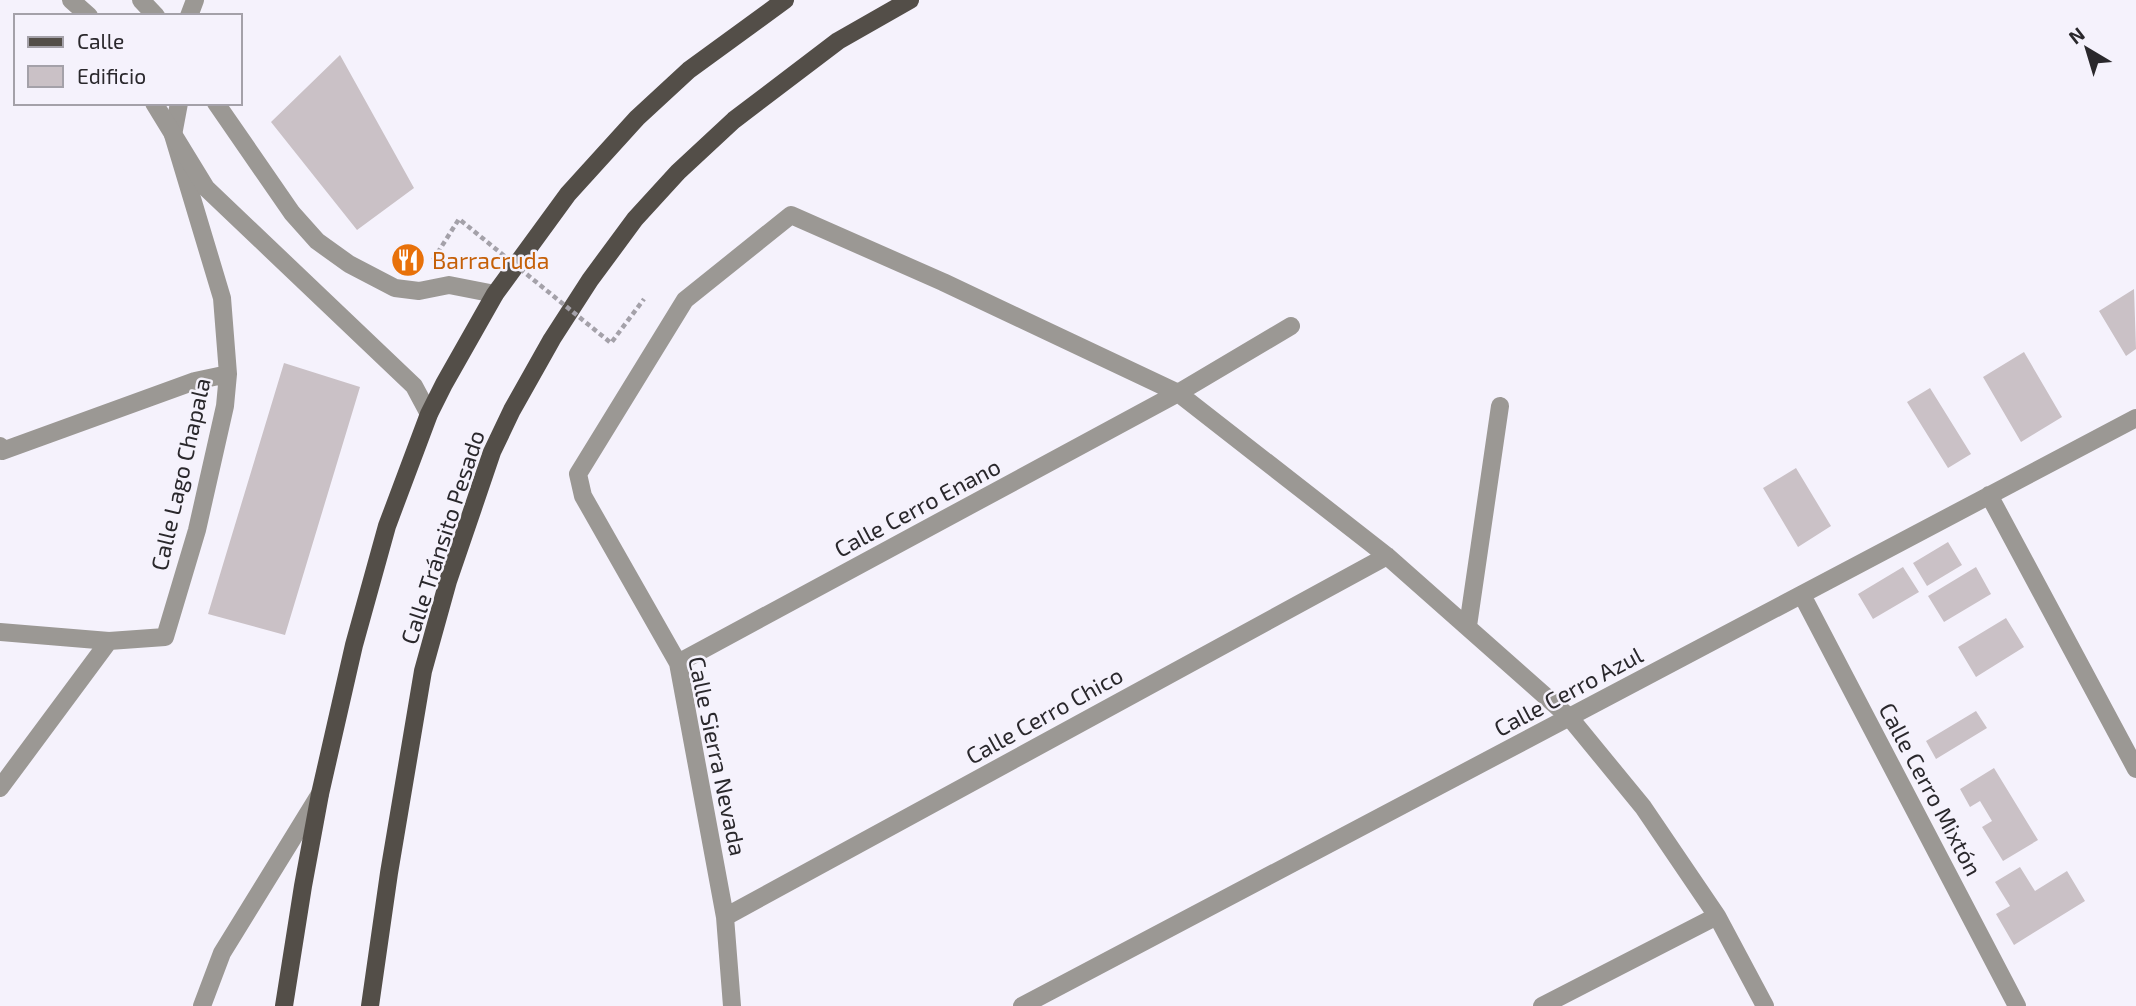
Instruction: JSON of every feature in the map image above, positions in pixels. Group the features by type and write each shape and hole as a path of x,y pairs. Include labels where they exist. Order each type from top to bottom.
{"main road":[{"path":"284,1006 303,886 337,716 372,575 387,526 429,414 495,294 568,194 637,118 688,70 785,0"},
{"name":"Calle Tránsito Pesado","path":"370,1006 423,671 448,581 492,452 512,410 552,339 590,280 635,219 678,172 734,120 838,41 910,0"}],"street":[{"path":"71,0 87,14"},
{"path":"141,0 154,14"},
{"path":"155,105 206,188 414,386 429,414"},
{"name":"Calle Lago Chapala","path":"110,641 165,637 197,530 225,406 229,374 222,298 173,135 179,105"},
{"path":"217,105 292,213 317,241 349,264 395,288 419,291 450,285 495,294"},
{"name":"Calle Sierra Nevada","path":"732,1006 725,917 678,663 583,496 578,474 685,300 791,215 943,282 1178,393"},
{"name":"Calle Cerro Enano","path":"678,663 1178,393 1291,326"},
{"path":"0,446 2,451 195,381 229,374"},
{"path":"1178,393 1387,556 1570,718 1643,807 1717,916 1765,1006"},
{"path":"1468,626 1500,406"},
{"name":"Calle Cerro Azul","path":"1022,1006 2136,418"},
{"path":"1989,495 2136,769"},
{"name":"Calle Cerro Chico","path":"725,917 1387,556"},
{"name":"Calle Cerro Mixtón","path":"1801,595 2017,1006"},
{"path":"0,632 110,641"},
{"path":"0,788 110,641"},
{"path":"202,1006 222,953 320,794"},
{"path":"1542,1006 1717,916"}],"path":[{"path":"433,260 459,219 611,343 644,299"}],"building":[{"path":"340,55 414,188 357,230 271,122"},
{"path":"2134,289 2136,349 2126,356 2099,311"},
{"path":"2024,352 2062,417 2021,442 1983,377"},
{"path":"284,363 360,387 285,635 208,614"},
{"path":"1930,388 1971,454 1948,468 1907,402"},
{"path":"1796,468 1831,526 1798,547 1763,488"},
{"path":"1948,542 1962,565 1927,586 1913,563"},
{"path":"1903,567 1919,592 1873,619 1858,594"},
{"path":"1976,567 1991,594 1944,622 1928,596"},
{"path":"2006,618 2024,647 1976,677 1958,647"},
{"path":"1976,711 1987,728 1936,759 1926,741"},
{"path":"1994,768 2038,840 2003,861 1982,827 1992,821 1980,801 1970,807 1960,789"},
{"path":"2020,867 2035,891 2067,871 2085,901 2014,945 1996,914 2010,906 1995,882"}],"place":[{"name":"Barracruda","path":"408,260"}]}
